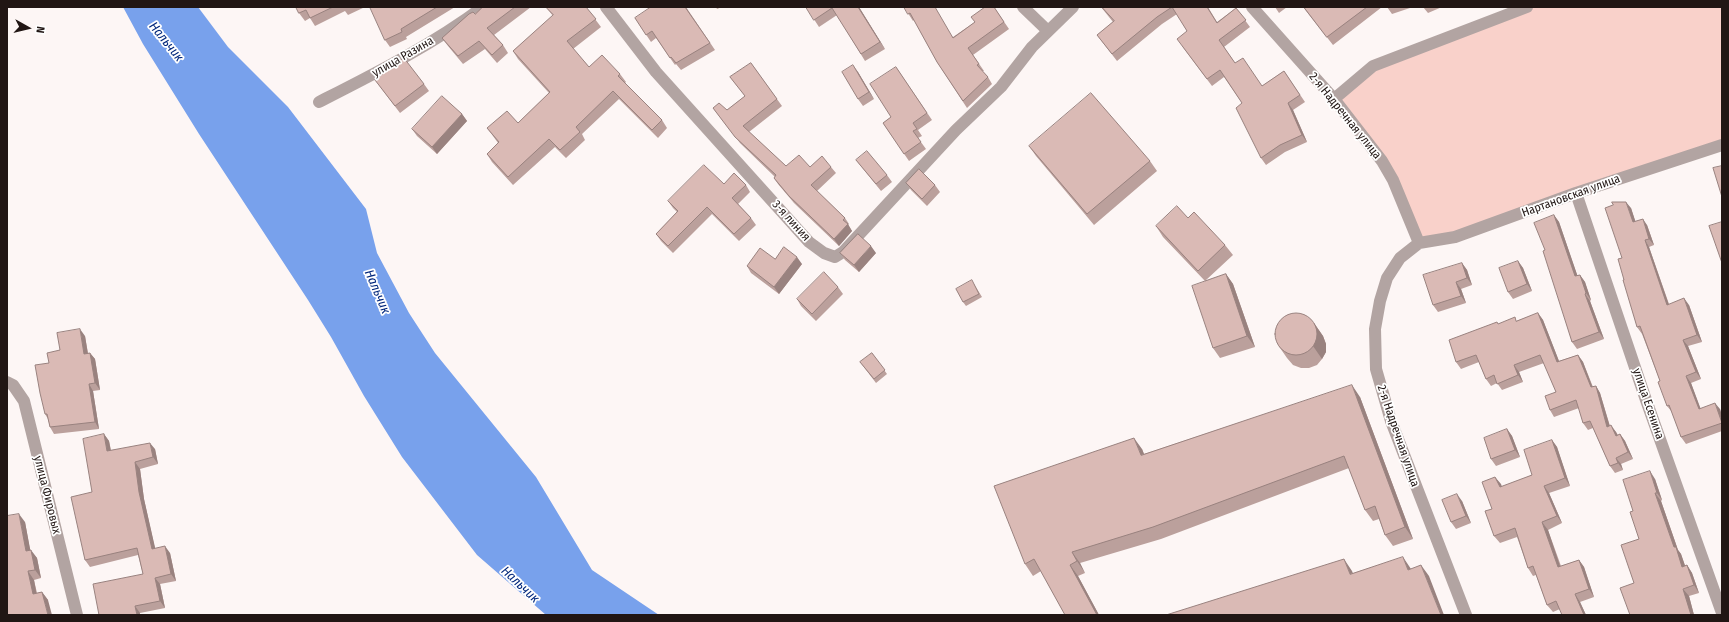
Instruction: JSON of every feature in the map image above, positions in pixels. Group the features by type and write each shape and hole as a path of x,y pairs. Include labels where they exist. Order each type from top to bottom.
{"street":[{"name":"улица Разина","path":"319,102 393,64 426,45 483,7"},
{"name":"3-я линия","path":"606,7 656,72 809,242 824,253 835,257 843,252 956,130 1001,87 1032,47 1073,7"},
{"path":"1023,7 1048,31"},
{"name":"2-я Надречная улица","path":"1252,7 1334,99 1382,161 1393,180 1419,243 1400,258 1386,278 1375,329 1376,369 1390,421 1466,615"},
{"path":"1334,99 1373,66 1527,7"},
{"name":"Нартановская улица","path":"1419,243 1455,237 1576,193 1722,145"},
{"name":"улица Есенина","path":"1576,193 1646,400 1722,613"},
{"name":"улица Фировых","path":"7,382 14,385 24,401 77,615"}],"shaded area":[{"path":"1527,7 1722,7 1722,145 1419,243 1393,180 1334,99 1361,75"}],"water":[{"name":"Нальчик","path":"123,7 198,7 228,47 288,107 366,209 377,253 409,313 435,353 536,477 592,570 659,615 546,615 477,555 402,457 364,396 331,337 199,134 143,44"}],"building":[{"path":"296,7 333,7 310,18 306,10 299,13"},
{"path":"370,7 437,7 401,29 402,32 385,40"},
{"path":"483,7 515,7 487,28 503,45 492,55 479,41 458,56 442,38 469,14 473,12 475,14"},
{"path":"546,7 586,7 596,19 567,41 589,67 602,55 620,74 618,76 662,120 652,130 613,91 576,127 580,132 560,150 549,139 508,177 487,154 499,142 487,128 507,111 518,123 550,92 513,51 553,15"},
{"path":"651,7 685,7 710,43 676,63 671,57 670,58 652,31 646,35 635,18"},
{"path":"806,7 858,7 880,42 861,54 832,8 814,20"},
{"path":"904,7 935,7 953,38 975,22 971,17 985,7 994,7 1004,22 968,48 979,64 977,65 988,77 963,101 937,62 910,13 908,14"},
{"path":"1102,7 1172,7 1157,17 1112,54 1097,35 1114,21"},
{"path":"1172,7 1207,7 1217,23 1236,8 1246,20 1219,40 1235,63 1243,58 1262,86 1284,71 1300,95 1288,103 1302,135 1280,145 1261,158 1236,108 1242,103 1220,70 1207,79 1177,39 1187,31"},
{"path":"1304,7 1367,7 1327,37"},
{"path":"404,58 424,84 395,106 375,80"},
{"path":"751,63 777,99 743,126 786,166 799,155 810,167 822,156 831,167 811,185 845,218 843,220 848,224 834,239 789,196 774,178 776,175 735,137 713,108 719,103 727,110 745,96 730,77"},
{"path":"853,65 869,92 858,99 842,72"},
{"path":"896,67 927,113 913,123 917,129 913,131 921,142 904,154 883,123 891,117 870,84"},
{"path":"1091,93 1150,161 1087,214 1029,146"},
{"path":"442,96 462,114 432,147 412,129"},
{"path":"867,151 887,175 876,184 856,160"},
{"path":"704,165 724,184 734,173 746,185 732,198 751,218 734,234 707,207 668,246 656,234 678,211 668,201"},
{"path":"1722,166 1722,197 1713,168"},
{"path":"919,169 935,185 922,199 906,183"},
{"path":"1612,202 1626,202 1633,222 1643,219 1649,239 1645,240 1667,305 1684,298 1697,335 1683,340 1696,372 1686,376 1699,409 1715,403 1722,423 1681,437 1669,405 1667,406 1658,382 1660,381 1640,326 1637,327 1623,280 1618,259 1622,258 1605,208 1613,205"},
{"path":"1177,206 1188,218 1194,212 1225,245 1198,271 1156,226"},
{"path":"1554,215 1575,276 1580,275 1586,293 1585,294 1599,332 1572,342 1543,251 1545,250 1534,223"},
{"path":"1722,222 1722,263 1709,226"},
{"path":"858,234 871,246 854,265 840,253"},
{"path":"784,247 797,257 774,287 747,266 760,248 775,259"},
{"path":"1518,261 1527,284 1508,292 1499,268"},
{"path":"1462,263 1467,278 1456,282 1461,296 1433,305 1423,275"},
{"path":"824,272 838,287 812,314 797,299"},
{"path":"1226,274 1247,336 1213,348 1192,286"},
{"path":"972,280 979,294 963,302 956,289"},
{"path":"1292,313 1300,313 1308,316 1314,322 1317,334 1314,346 1308,352 1300,355 1292,355 1284,352 1278,346 1275,338 1275,330 1278,322 1284,316"},
{"path":"1538,313 1557,362 1578,355 1591,387 1596,386 1607,427 1611,425 1616,436 1620,434 1628,452 1616,458 1618,463 1610,466 1590,421 1583,423 1576,400 1550,410 1545,396 1556,392 1540,355 1514,365 1518,375 1497,384 1494,375 1486,379 1476,355 1456,362 1449,340 1497,322 1498,324 1515,317 1516,321"},
{"path":"80,329 84,354 90,353 95,383 89,384 95,422 50,427 47,414 45,414 35,365 49,363 47,353 60,350 57,333"},
{"path":"872,353 885,370 874,379 860,362"},
{"path":"1352,385 1405,527 1385,535 1375,506 1365,510 1344,456 1153,527 1072,552 1077,561 1070,565 1097,615 1065,615 1034,559 1025,564 994,486 1134,438 1141,455"},
{"path":"1507,429 1515,450 1491,459 1484,438"},
{"path":"104,434 107,451 150,443 153,457 135,462 139,492 152,549 165,546 171,574 155,578 160,601 135,606 137,615 99,615 93,584 143,574 137,548 85,560 71,497 92,492 83,439"},
{"path":"1552,440 1565,478 1544,486 1557,516 1542,522 1558,567 1579,560 1589,589 1575,594 1584,615 1562,615 1556,601 1547,605 1533,566 1528,568 1515,528 1494,536 1485,511 1492,509 1482,482 1495,477 1500,487 1532,475 1524,450"},
{"path":"1650,471 1657,493 1655,493 1674,547 1676,547 1682,567 1687,565 1694,585 1683,589 1691,615 1630,615 1620,588 1634,583 1621,545 1639,539 1630,512 1633,511 1623,480"},
{"path":"1457,494 1466,516 1451,522 1442,500"},
{"path":"19,514 26,551 31,550 35,570 28,571 33,594 42,592 48,615 7,615 7,516"},
{"path":"1403,557 1408,570 1421,565 1441,615 1166,615 1344,559 1350,574"}]}
